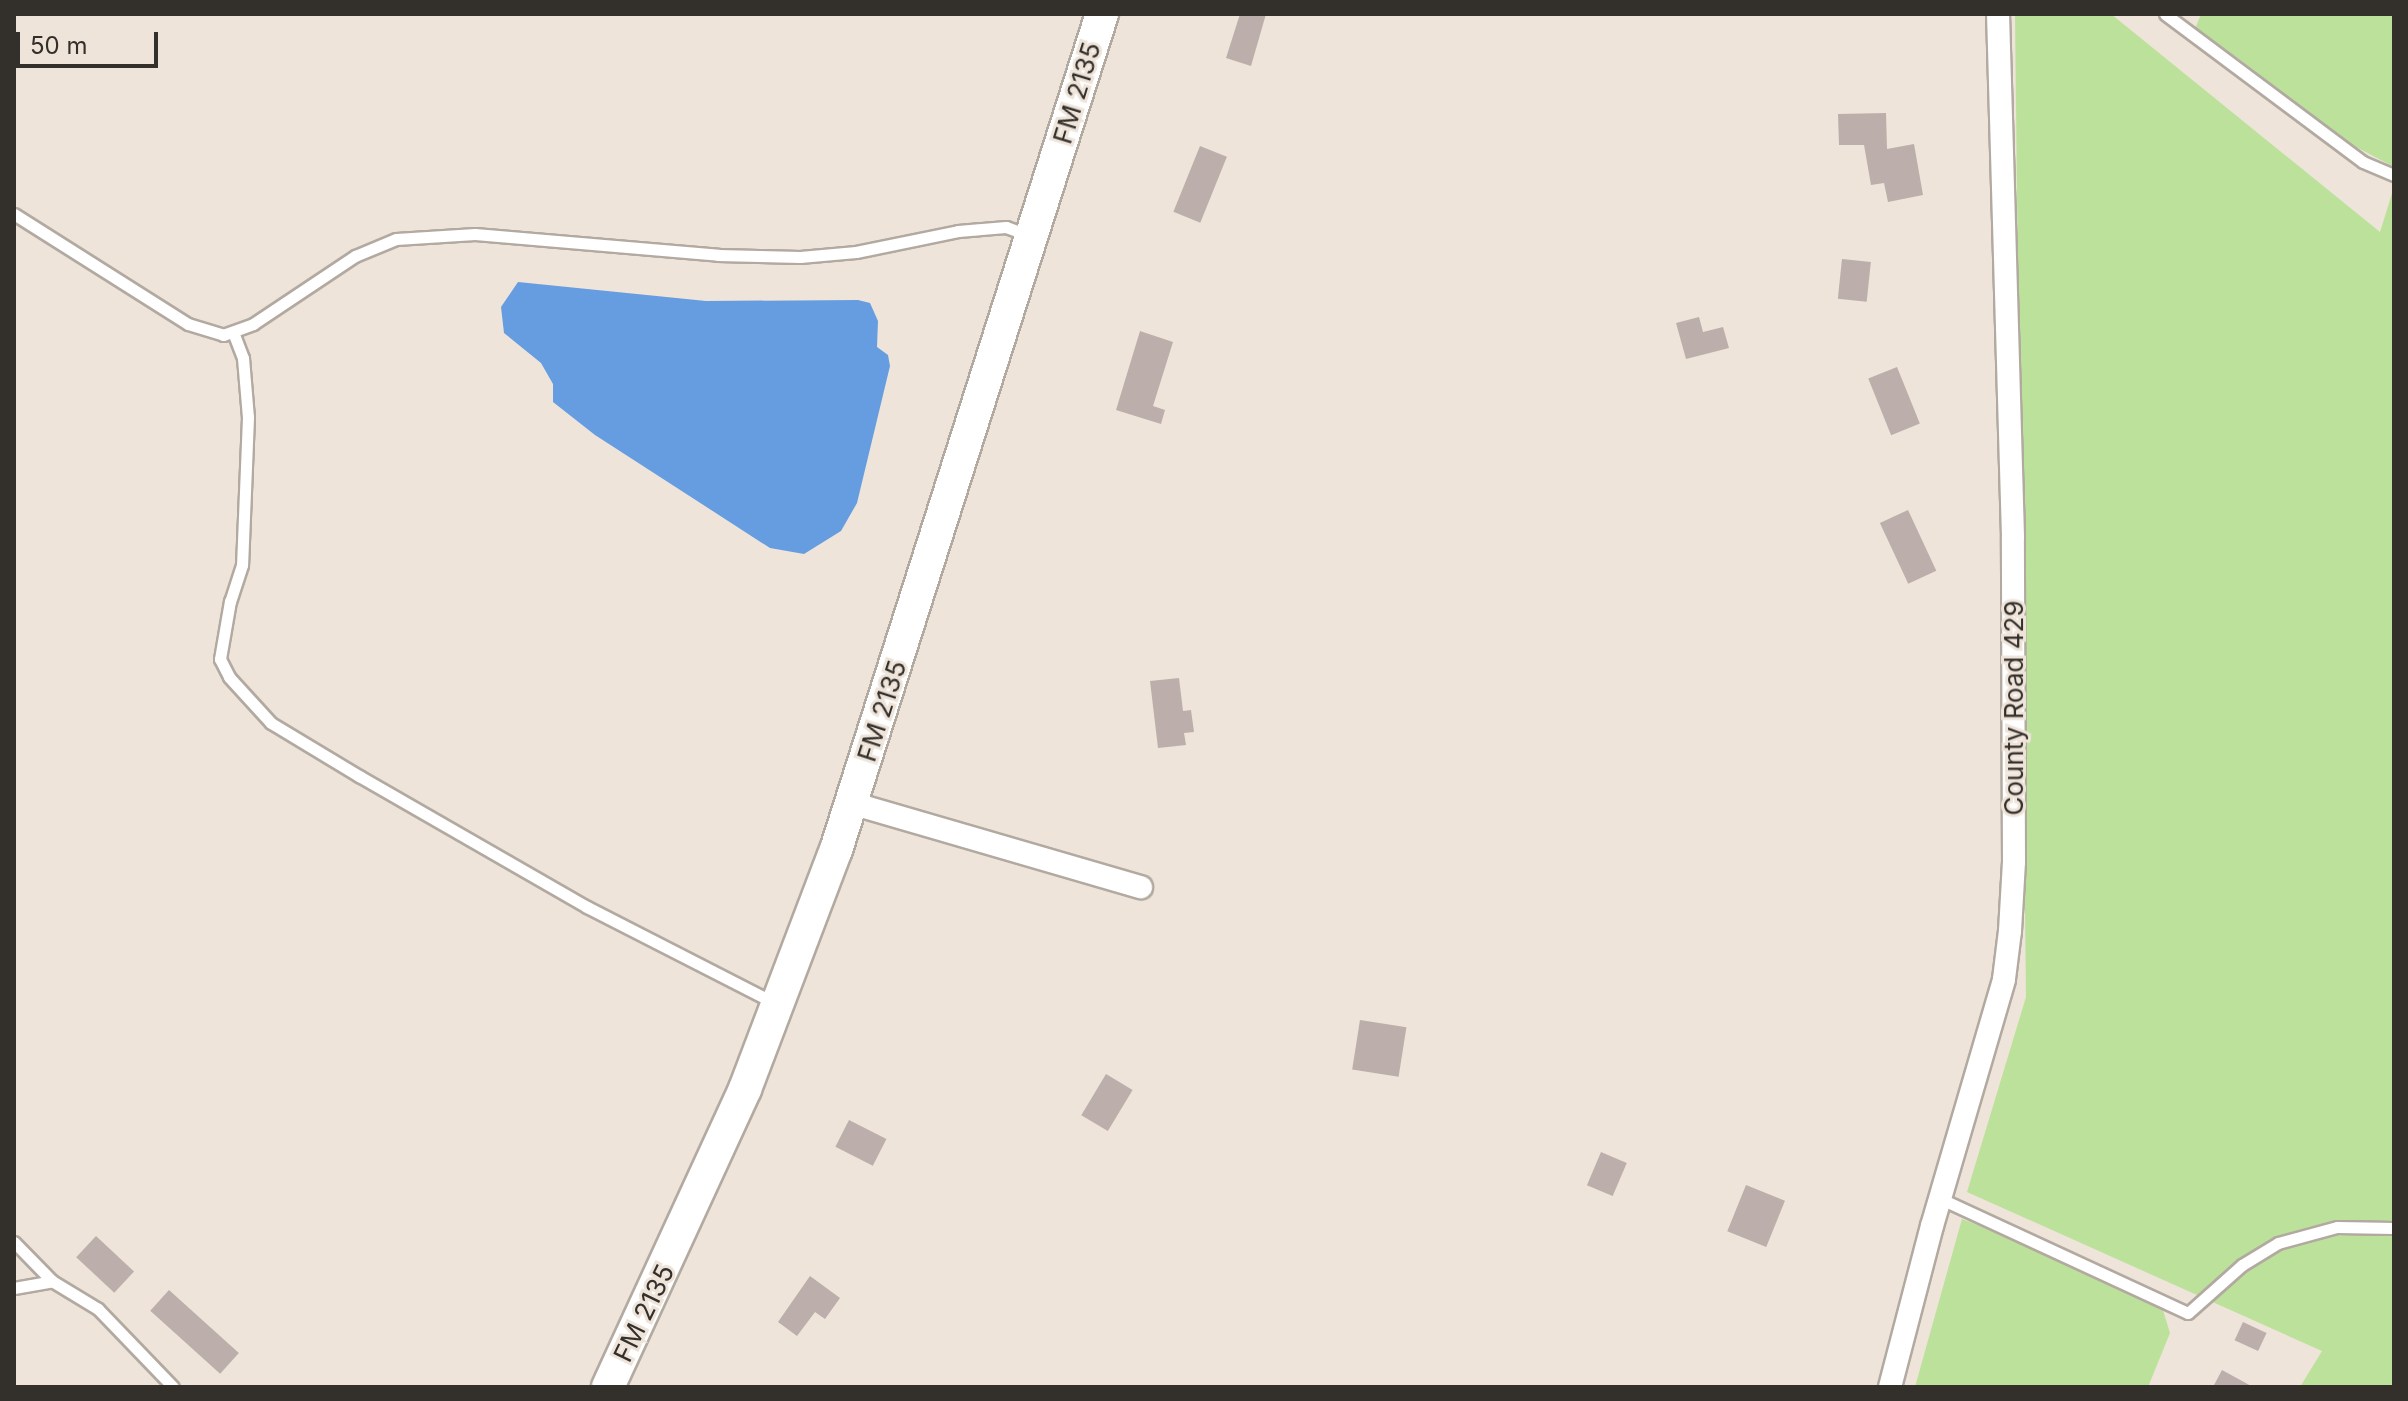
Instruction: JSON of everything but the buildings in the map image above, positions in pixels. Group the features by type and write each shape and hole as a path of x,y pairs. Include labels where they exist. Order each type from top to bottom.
{"street":[{"name":"FM 2135","path":"608,1387 707,1176 777,1004 851,803 1102,14"},
{"name":"County Road 429","path":"1890,1387 1939,1198 2004,979 2014,862 2013,537 1998,14"},
{"path":"851,803 1141,887"}],"lane":[{"path":"2165,14 2363,162 2394,175"},
{"path":"14,214 188,324 223,335 253,324 355,256 396,239 475,234 718,255 800,257 856,252 958,231 1006,227 1033,237"},
{"path":"233,332 243,358 248,417 242,565 230,601 220,659 229,677 271,723 359,776 587,907 777,1004"},
{"path":"1939,1198 2188,1313 2242,1265 2278,1243 2337,1227 2394,1228"},
{"path":"14,1242 52,1281 98,1309 173,1387"},
{"path":"14,1288 52,1281"}],"green space":[{"path":"2015,14 2111,14 2380,232 2394,187 2394,1387 2300,1387 2322,1351 1967,1192 2026,997"},
{"path":"2201,14 2394,14 2394,167 2345,141 2195,29"},
{"path":"1962,1219 2070,1260 2162,1307 2170,1333 2148,1387 1915,1387"}],"water":[{"path":"518,282 706,301 858,300 870,303 878,321 877,347 888,355 890,366 857,503 841,531 804,554 770,548 595,435 553,402 553,384 541,363 504,333 501,307"}]}
